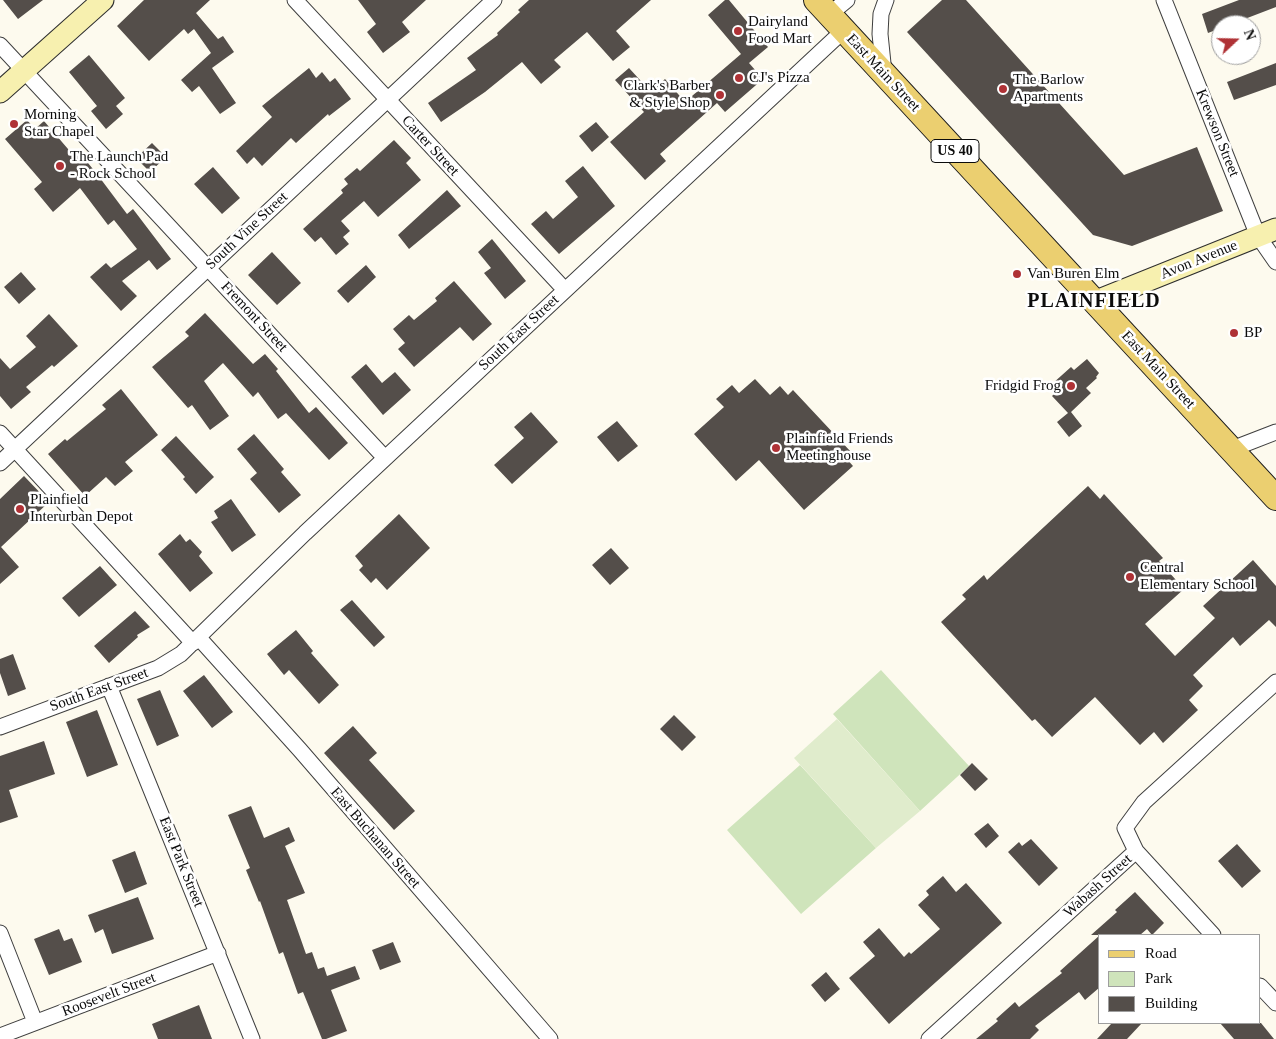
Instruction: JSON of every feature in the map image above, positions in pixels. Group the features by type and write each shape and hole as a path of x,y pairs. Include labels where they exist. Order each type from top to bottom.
{"main road":[{"path":"0,92 103,0"},
{"name":"East Main Street","path":"834,11 884,75 1276,498"},
{"name":"Avon Avenue","path":"1094,302 1267,232"}],"street":[{"name":"Carter Street","path":"296,0 565,290"},
{"name":"South Vine Street","path":"0,463 494,0"},
{"path":"884,75 880,21 886,0"},
{"name":"Krewson Street","path":"1164,0 1267,232 1276,262"},
{"name":"South East Street","path":"0,727 158,668 181,654 299,538 565,290 834,11"},
{"name":"Fremont Street","path":"0,45 385,458"},
{"path":"1232,449 1276,432"},
{"name":"East Buchanan Street","path":"0,433 300,750 550,1039"},
{"name":"Wabash Street","path":"929,1039 1136,851 1125,828 1144,802 1276,682"},
{"name":"East Park Street","path":"109,686 252,1039"},
{"path":"1136,851 1212,934"},
{"path":"0,933 36,1022"},
{"name":"Roosevelt Street","path":"0,1036 218,954"},
{"path":"1261,987 1276,1004"}],"green space":[{"path":"881,670 969,766 920,811 833,714"},
{"path":"837,719 920,811 876,848 794,758"},
{"path":"800,765 876,848 801,914 727,830"}],"building":[{"path":"3,0 43,0 18,19"},
{"path":"144,0 210,0 196,13 218,39 223,36 234,52 212,68 236,103 220,114 199,86 192,92 181,80 211,53 194,29 188,34 184,29 149,61 117,26"},
{"path":"358,0 426,0 402,22 410,32 383,53 367,32 376,24"},
{"path":"529,0 651,0 616,31 630,47 613,61 587,32 554,60 561,67 541,84 522,62 485,92 441,122 428,103 476,70 467,58 498,35 497,33 520,12 518,10"},
{"path":"725,0 729,0 768,47 749,63 763,79 725,112 717,103 660,154 666,161 645,180 610,142 644,112 615,80 629,68 651,92 665,79 685,102 741,54 708,15"},
{"name":"The Barlow Apartments","path":"942,0 966,0 1124,175 1197,147 1223,211 1132,246 1093,235 907,32"},
{"path":"1239,0 1276,0 1276,7 1255,15 1211,15 1211,32 1208,33 1202,14"},
{"path":"89,55 125,98 116,106 123,114 106,129 91,111 97,106 69,72"},
{"path":"1276,63 1276,85 1234,100 1227,82"},
{"path":"309,68 316,78 322,72 330,82 335,78 351,99 329,116 328,114 296,143 291,138 262,166 254,157 247,164 236,151 272,117 262,106"},
{"path":"27,120 35,129 44,121 74,156 79,152 127,214 133,209 171,259 157,270 149,260 122,281 137,296 121,311 90,277 106,263 111,268 137,249 114,220 108,225 80,188 53,212 34,189 42,182 5,139"},
{"path":"596,122 609,137 592,152 579,136"},
{"path":"394,140 411,158 406,163 421,180 378,217 364,201 341,221 350,231 343,237 349,244 336,255 321,237 315,242 303,229 343,193 341,190 348,184 344,179 357,168 360,171"},
{"path":"152,143 166,157 150,172 136,158"},
{"path":"583,166 615,206 559,254 531,224 546,211 553,219 578,197 565,181"},
{"path":"213,167 240,198 222,214 194,184"},
{"path":"447,190 461,206 409,249 398,235"},
{"path":"492,239 526,281 505,299 484,273 491,268 478,252"},
{"path":"272,252 301,283 277,305 248,275"},
{"path":"366,265 376,277 348,303 337,291"},
{"path":"21,272 36,289 19,304 4,287"},
{"path":"454,281 492,324 473,341 460,327 414,367 398,349 405,343 393,329 409,315 414,320 437,301 435,298"},
{"path":"205,313 253,364 265,354 309,413 316,407 348,443 329,460 286,413 278,419 258,392 253,397 223,363 204,381 229,416 210,430 192,405 188,408 152,367 189,336 185,332"},
{"path":"49,314 78,346 54,367 52,365 26,387 31,392 11,409 0,396 0,358 10,369 36,347 26,336"},
{"name":"Fridgid Frog","path":"1087,359 1099,373 1097,378 1086,388 1091,393 1071,412 1082,426 1069,437 1057,422 1068,413 1052,396 1058,390 1052,384 1071,367 1074,370"},
{"path":"366,364 382,383 395,372 411,390 383,415 351,377"},
{"name":"Plainfield Friends Meetinghouse","path":"755,379 770,395 780,386 788,395 793,390 851,452 845,457 853,466 804,510 759,460 736,481 694,434 724,407 716,399 732,385 739,393"},
{"path":"121,389 158,435 125,462 133,471 115,486 106,477 85,496 48,454 106,409 102,405"},
{"path":"531,412 558,442 512,484 494,465 524,438 514,427"},
{"path":"617,421 638,446 618,462 597,437"},
{"path":"254,434 284,469 281,472 301,495 279,513 250,479 257,473 237,449"},
{"path":"176,436 214,477 196,494 183,479 185,477 161,450"},
{"name":"Plainfield Interurban Depot","path":"24,476 49,502 1,547 19,567 0,584 0,499"},
{"path":"1088,486 1100,499 1104,494 1163,558 1159,561 1184,589 1145,624 1175,656 1215,618 1203,606 1253,560 1276,586 1276,627 1269,620 1240,646 1233,637 1193,675 1203,686 1189,700 1198,710 1163,743 1154,732 1140,745 1095,697 1052,737 1035,719 1032,721 941,622 966,599 962,595 984,575 987,580"},
{"path":"231,499 256,535 232,552 211,522 218,518 214,511"},
{"path":"399,514 430,548 387,590 376,578 371,583 359,570 363,566 355,556"},
{"path":"180,534 186,542 190,539 202,552 199,556 213,573 190,592 158,554"},
{"path":"611,548 629,568 610,585 592,565"},
{"path":"100,566 117,585 79,617 62,598"},
{"path":"352,600 385,637 374,647 340,610"},
{"path":"135,611 150,627 137,635 138,637 109,663 94,646"},
{"path":"296,630 313,651 311,653 339,685 319,704 289,670 284,675 267,654"},
{"path":"13,654 26,689 8,696 0,673 0,659"},
{"path":"204,675 233,712 212,728 183,691"},
{"path":"160,690 179,736 157,746 137,699"},
{"path":"97,710 118,765 87,777 66,722"},
{"path":"674,715 696,737 682,751 660,729"},
{"path":"353,726 377,753 369,760 415,811 394,830 324,753"},
{"path":"44,741 55,774 9,790 18,817 0,823 0,756"},
{"path":"972,763 988,779 975,791 960,775"},
{"path":"251,806 264,838 289,827 295,841 285,846 305,893 287,900 306,954 312,952 318,969 324,967 327,976 355,966 360,979 331,990 347,1031 326,1039 322,1039 303,992 298,994 283,952 279,954 260,901 246,870 250,868 228,815"},
{"path":"988,823 999,836 986,848 974,834"},
{"path":"1031,839 1058,868 1039,886 1008,852 1019,842 1022,846"},
{"path":"1237,844 1261,871 1242,888 1218,861"},
{"path":"135,851 147,884 125,893 112,860"},
{"path":"943,876 956,892 966,883 1002,923 889,1024 849,978 875,956 863,942 879,928 904,957 909,952 911,954 940,929 918,905 929,895 926,891"},
{"path":"1135,892 1164,923 1153,934 1147,929 1141,934 1091,935 1117,912 1115,910"},
{"path":"138,897 154,939 112,954 103,929 95,933 88,915"},
{"path":"59,929 64,941 72,938 82,962 49,975 34,939"},
{"path":"1098,937 1098,989 1085,1000 1079,992 1035,1026 1039,1030 1030,1039 976,1039 998,1021 996,1019 1015,1002 1019,1007 1062,973 1060,971"},
{"path":"393,942 401,962 380,970 372,950"},
{"path":"826,972 840,989 825,1002 811,985"},
{"path":"199,1005 212,1039 158,1039 152,1024"},
{"path":"1261,1023 1274,1039 1234,1039 1221,1024"},
{"path":"1111,1024 1141,1024 1127,1039 1097,1039"}],"place":[{"name":"Dairyland Food Mart","path":"738,31"},
{"name":"CJ's Pizza","path":"739,78"},
{"name":"The Barlow Apartments","path":"1003,89"},
{"name":"Clark's Barber & Style Shop","path":"720,95"},
{"name":"Morning Star Chapel","path":"14,124"},
{"name":"The Launch Pad - Rock School","path":"60,166"},
{"name":"Van Buren Elm","path":"1017,274"},
{"name":"BP","path":"1234,333"},
{"name":"Fridgid Frog","path":"1071,386"},
{"name":"Plainfield Friends Meetinghouse","path":"776,448"},
{"name":"Plainfield Interurban Depot","path":"20,509"},
{"name":"Central Elementary School","path":"1130,577"}],"district":[{"name":"PLAINFIELD","path":"1094,302"}]}
